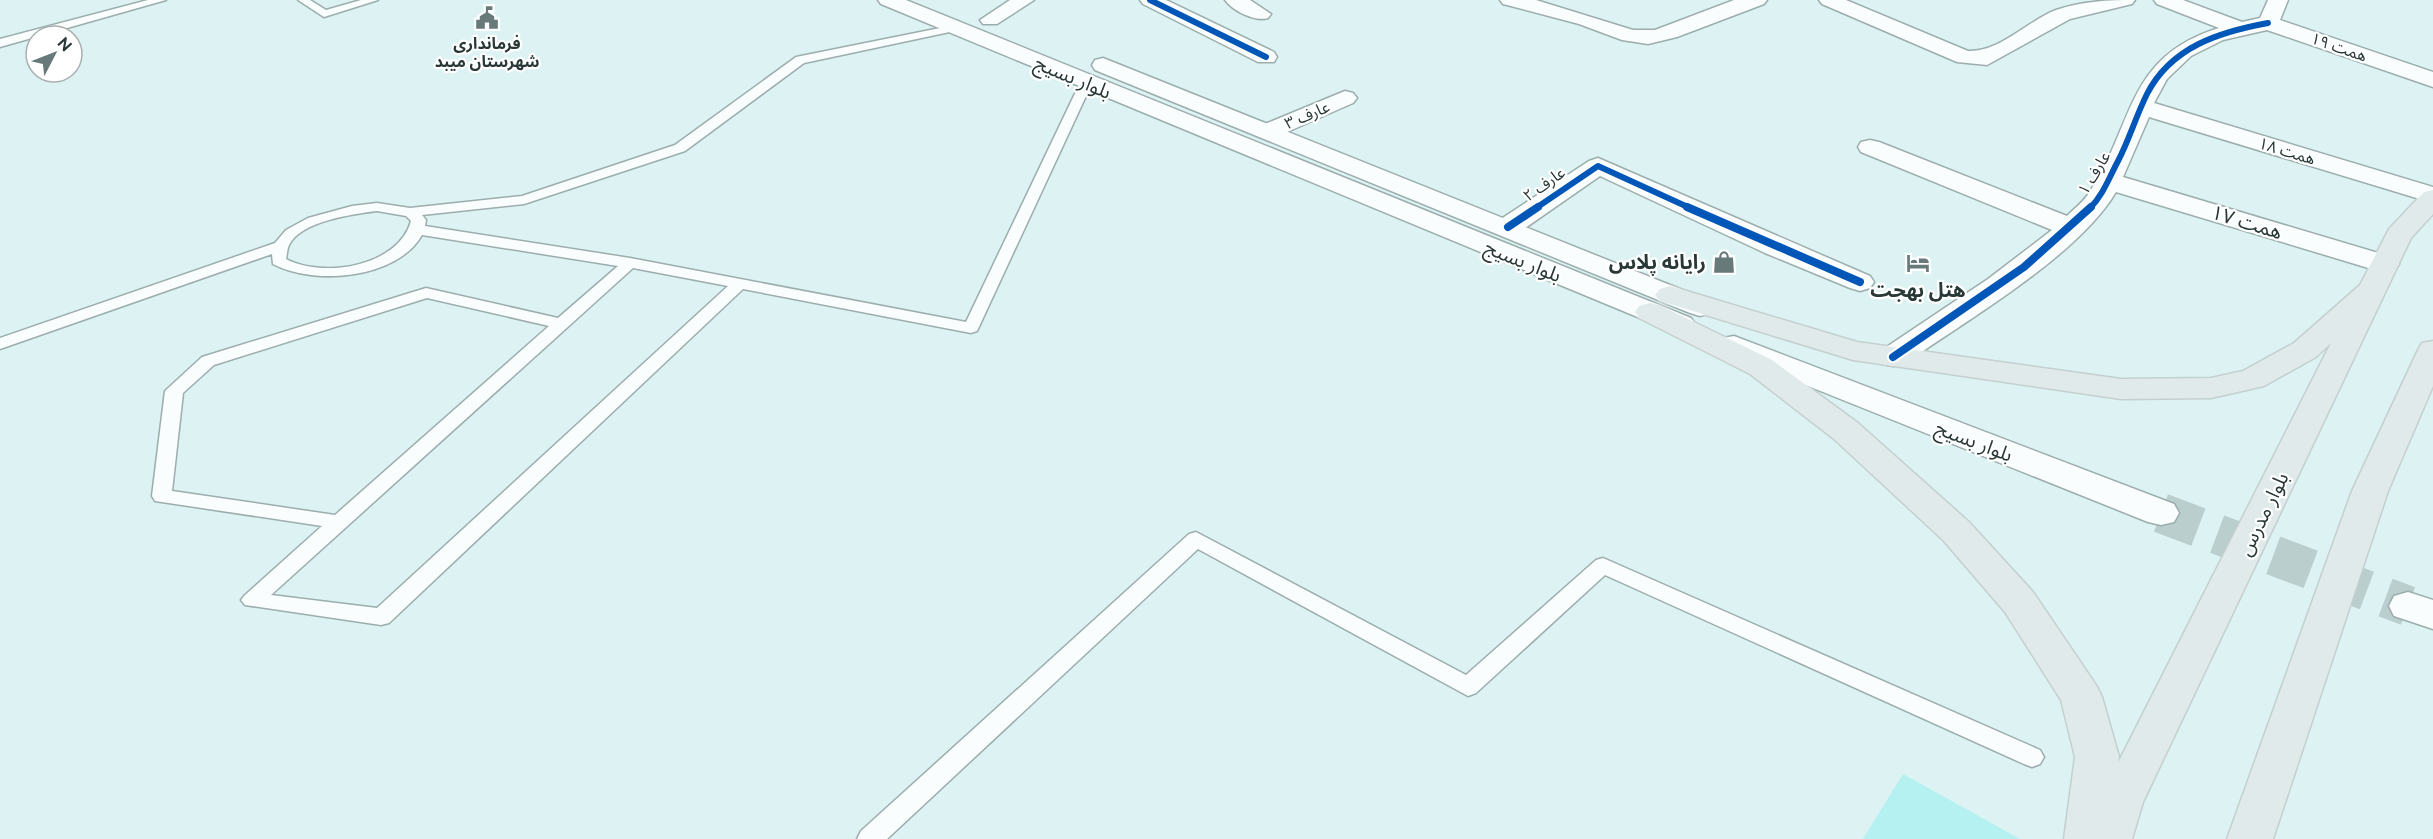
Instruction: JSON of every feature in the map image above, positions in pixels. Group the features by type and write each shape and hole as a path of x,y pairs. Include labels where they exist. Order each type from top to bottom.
{"main road":[{"name":"بلوار مدرس","path":"2109,839 2121,802 2399,235 2433,196"},
{"path":"1660,303 1853,351 2121,388 2211,388 2253,379 2305,350 2379,276"},
{"path":"1660,303 1761,368 1846,431 1956,531 2019,602 2081,697 2097,757 2087,839"},
{"path":"2250,839 2370,491 2433,350"}],"street":[{"name":"بلوار بسیج","path":"888,0 1325,180 1916,397 2169,505"},
{"name":"بلوار بسیج","path":"940,0 1508,228 1660,303"},
{"path":"990,20 1024,0"},
{"path":"1150,0 1266,57"},
{"path":"1235,0 1261,14"},
{"path":"1510,0 1587,21 1624,34 1646,37 1694,23 1719,10 1758,0"},
{"path":"1829,0 1977,60 1987,58 2063,15 2125,0"},
{"path":"2164,0 2238,28"},
{"name":"عارف ۱","path":"1893,357 2045,252 2097,201 2129,142 2142,107 2160,71 2193,46 2273,11"},
{"name":"همت ۱۹","path":"2273,11 2433,80"},
{"name":"عارف ۳","path":"1269,131 1345,98"},
{"name":"همت ۱۸","path":"2142,107 2433,196"},
{"path":"1870,147 2070,227"},
{"path":"1325,180 1352,164"},
{"name":"عارف ۲","path":"1508,228 1598,165 1775,247 1860,282"},
{"name":"همت ۱۷","path":"2108,180 2379,276"}],"lane":[{"path":"0,43 161,0"},
{"path":"303,0 324,14 373,0"},
{"path":"0,344 281,246 297,231 335,214 377,207 410,212 524,200 680,148 800,60 955,28"},
{"path":"419,230 630,263 971,328 1086,83"},
{"path":"281,246 278,261 287,269 304,273 326,274 351,270 397,253 412,241 419,230 419,220 410,212"},
{"path":"630,263 252,600 381,618 740,284"},
{"path":"340,522 162,496 174,391 208,361 426,293 562,324"},
{"path":"870,839 1196,539 1468,687 1603,565 2032,757"}],"shaded area":[{"path":"1903,774 2020,839 1863,839"}],"tunnel":[{"path":"2161,513 2408,606"}],"cycle path":[{"path":"1150,0 1266,57"},
{"path":"1893,357 2024,267 2073,226 2099,199 2122,154 2148,92 2170,63 2184,52 2215,36 2268,23"},
{"path":"1508,227 1598,166 1775,247 1860,282"}],"place":[{"name":"فرمانداری شهرستان میبد","path":"487,18"},
{"name":"رایانه پلاس","path":"1724,262"},
{"name":"هتل بهجت","path":"1918,263"}]}
